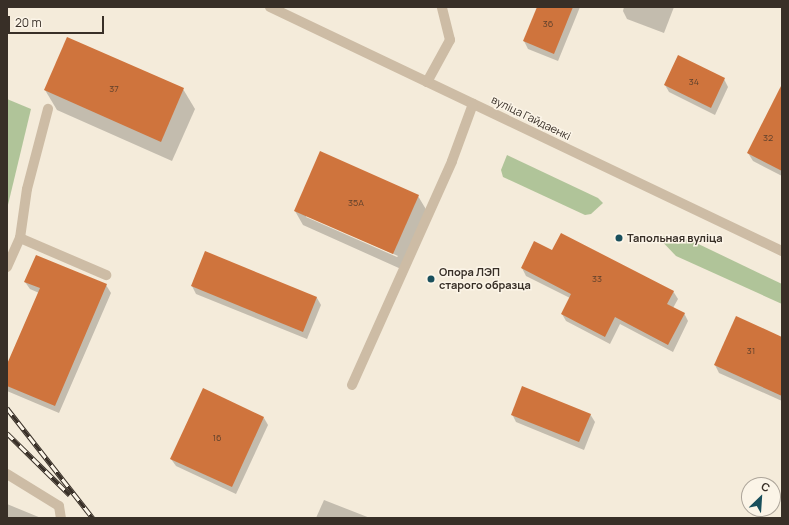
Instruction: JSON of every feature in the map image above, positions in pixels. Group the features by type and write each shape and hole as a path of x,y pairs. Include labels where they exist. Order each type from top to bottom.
{"street":[{"name":"вуліца Гайдаенкі","path":"270,7 782,251"},
{"path":"427,82 450,40 442,7"},
{"path":"352,385 452,162 473,104"},
{"path":"7,267 20,238 27,189 48,109"},
{"path":"20,238 106,275"},
{"path":"7,474 58,506 61,518"}],"green space":[{"path":"7,99 31,109 7,209"},
{"path":"507,155 598,198 603,203 591,214 585,215 503,177 501,170"},
{"path":"656,235 690,240 782,284 782,304 676,256"}],"building":[{"path":"537,7 573,7 554,54 523,41"},
{"path":"67,37 184,88 161,142 44,90"},
{"path":"678,55 725,78 711,108 664,85"},
{"path":"782,84 782,171 747,153"},
{"path":"320,151 419,195 393,254 294,211"},
{"path":"561,233 674,291 667,304 685,313 668,345 615,317 605,337 561,314 571,294 521,268 534,241 552,250"},
{"path":"205,251 317,297 303,332 191,286"},
{"path":"36,255 107,284 55,406 7,386 7,364 40,288 24,282"},
{"path":"736,316 782,337 782,396 714,365"},
{"path":"522,386 591,414 579,442 511,415"},
{"path":"203,388 264,417 232,487 170,459"}],"railway":[{"path":"7,408 93,518"},
{"path":"7,433 70,495"}],"place":[{"name":"Тапольная вуліца","path":"619,238"},
{"name":"Опора ЛЭП старого образца","path":"431,279"}]}
